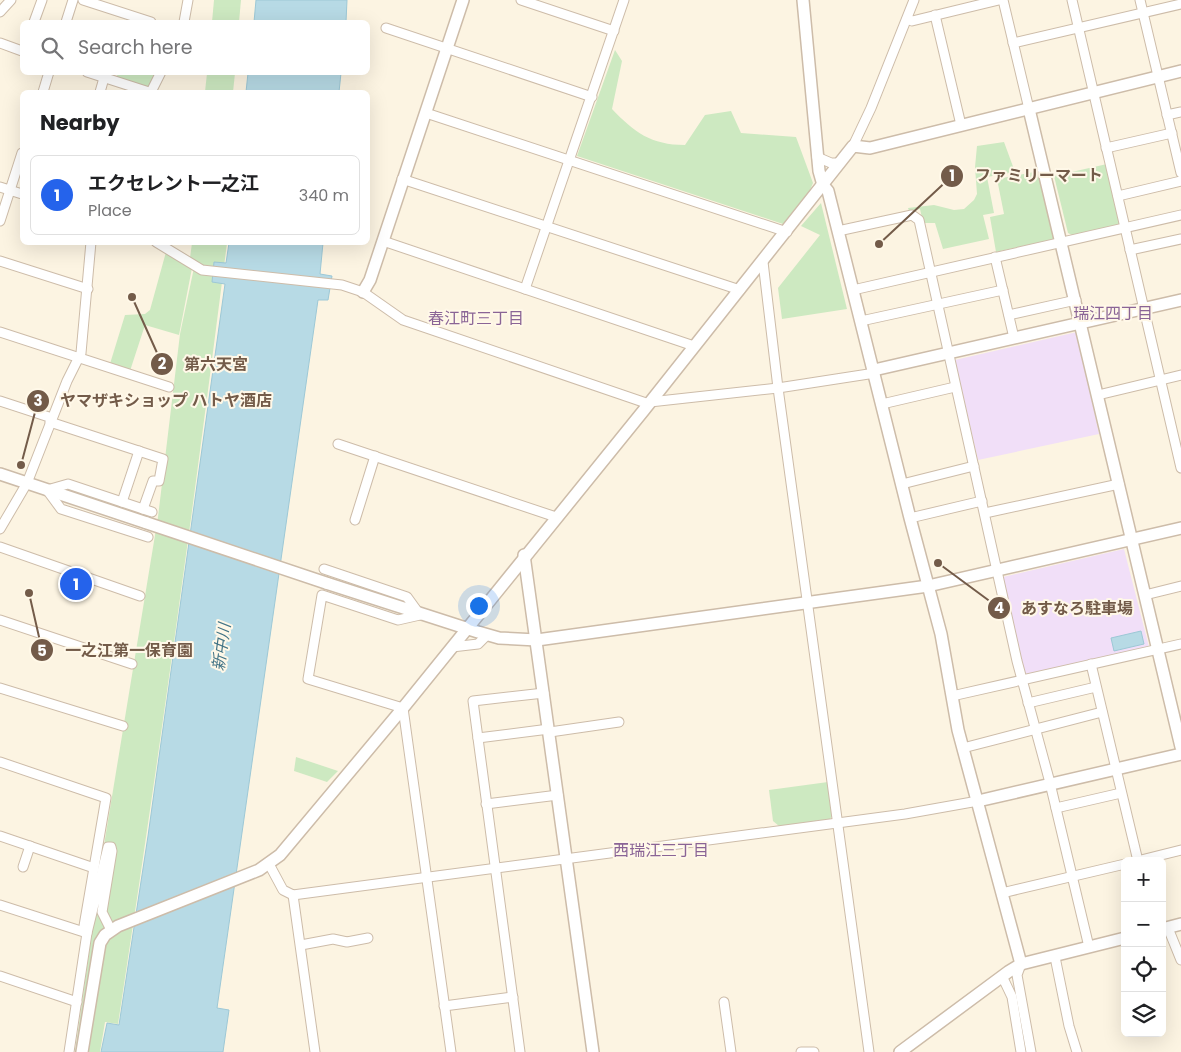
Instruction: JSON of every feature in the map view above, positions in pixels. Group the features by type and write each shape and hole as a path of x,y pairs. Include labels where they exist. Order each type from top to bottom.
{"street":[{"path":"0,12 11,0"},
{"path":"35,20 42,0"},
{"path":"67,20 73,0"},
{"path":"82,0 121,18 136,20"},
{"path":"184,20 188,0"},
{"path":"362,292 370,280 463,0"},
{"path":"521,0 614,31"},
{"path":"525,289 624,0"},
{"path":"803,0 817,157 823,185 828,191 875,372 910,518 941,634 964,748 1021,964 1017,974 1031,1052"},
{"path":"82,1052 100,943 115,928 264,867 288,847 403,708 763,262 853,146 871,108 914,0"},
{"path":"907,19 912,21 1001,0 1063,242 1158,649 1178,718 1181,746"},
{"path":"1072,0 1181,468"},
{"path":"1140,0 1181,173"},
{"path":"1013,43 1181,4"},
{"path":"935,15 961,125"},
{"path":"386,28 592,98"},
{"path":"0,43 20,50"},
{"path":"853,146 870,148 1181,71"},
{"path":"43,90 48,75"},
{"path":"151,90 159,75"},
{"path":"100,90 103,76 144,90"},
{"path":"1167,115 1181,112"},
{"path":"426,113 787,232"},
{"path":"1106,148 1172,133"},
{"path":"817,157 831,163 840,163"},
{"path":"0,221 20,159"},
{"path":"402,179 740,290"},
{"path":"1118,196 1181,181"},
{"path":"0,187 20,193"},
{"path":"838,231 912,215 916,216 985,513 996,571 1089,947"},
{"path":"853,290 1181,215"},
{"path":"1130,250 1181,239"},
{"path":"383,241 694,346"},
{"path":"0,529 27,484 51,420 79,358 88,289 91,245"},
{"path":"161,245 202,270 342,285 362,292 403,320 649,403 778,388 875,372 948,353 1181,300"},
{"path":"995,257 1014,338"},
{"path":"0,261 88,289"},
{"path":"763,262 778,388 869,1052"},
{"path":"861,321 1003,290"},
{"path":"1008,315 1076,300"},
{"path":"0,332 169,387"},
{"path":"1098,395 1181,375"},
{"path":"882,404 955,387"},
{"path":"0,401 163,460 159,481 153,481 143,509"},
{"path":"338,444 556,517"},
{"path":"122,502 139,451"},
{"path":"354,520 375,456"},
{"path":"902,484 974,466"},
{"path":"0,474 420,615 488,635 537,640 928,586 1181,528"},
{"path":"47,490 68,484 152,512"},
{"path":"985,513 1119,484"},
{"path":"47,490 61,509 148,537"},
{"path":"910,518 982,501"},
{"path":"0,547 140,596"},
{"path":"524,556 593,1052"},
{"path":"324,569 407,597 420,615"},
{"path":"1145,595 1181,586"},
{"path":"403,708 308,679 322,595 398,620 420,615"},
{"path":"0,620 132,664"},
{"path":"452,647 478,644 488,635"},
{"path":"952,696 1181,644"},
{"path":"1091,664 1137,857"},
{"path":"1028,703 1096,687"},
{"path":"0,688 123,726"},
{"path":"520,1052 473,701 544,693"},
{"path":"403,708 451,1052"},
{"path":"964,748 1102,712"},
{"path":"478,738 619,722"},
{"path":"264,867 283,890 294,896 837,823 978,801 1181,754"},
{"path":"0,762 106,798 84,925 87,933"},
{"path":"1056,808 1121,792"},
{"path":"486,804 558,795"},
{"path":"0,836 94,868"},
{"path":"23,867 30,846"},
{"path":"69,1052 87,933 108,847 111,847 112,851 102,912 115,928"},
{"path":"1154,857 1181,850"},
{"path":"1002,893 1121,865"},
{"path":"294,896 315,1052"},
{"path":"0,905 87,933"},
{"path":"1166,928 1181,924"},
{"path":"1166,930 1181,960"},
{"path":"301,945 333,939 347,942 368,938"},
{"path":"900,1052 1021,964 1121,939"},
{"path":"1055,957 1069,1026 1078,1052"},
{"path":"0,976 77,1002"},
{"path":"1002,976 1012,997 1021,1052"},
{"path":"444,1006 513,997"},
{"path":"724,1002 732,1052"},
{"path":"801,1052 814,1052"}],"shaded area":[{"path":"1077,332 1099,434 978,460 955,360"},
{"path":"1124,549 1149,647 1025,674 1003,577"}],"green space":[{"path":"214,0 241,0 239,20 212,20"},
{"path":"615,50 622,61 612,109 644,136 662,143 685,145 705,115 731,111 741,133 796,137 813,183 807,197 783,224 577,156"},
{"path":"117,75 156,75 149,90 116,79"},
{"path":"207,75 235,75 233,90 205,90"},
{"path":"1004,142 1015,172 987,177 994,213 983,215 989,239 943,249 935,223 923,223 920,209 909,211 908,208 934,205 954,210 964,209 974,200 977,194 975,167 977,146"},
{"path":"1107,164 1121,223 1119,226 1072,235 1068,233 1054,176"},
{"path":"1039,171 1054,239 996,252 990,217 1004,214 997,179"},
{"path":"821,203 847,309 782,319 778,288 820,235 801,226"},
{"path":"192,245 227,245 189,536 147,829 118,1024 105,1022 100,1052 75,1052 105,839 158,517 180,334 195,263 190,258"},
{"path":"166,252 192,268 179,335 145,325 129,374 109,367 125,315 145,314 150,310"},
{"path":"296,757 338,771 327,782 294,771"},
{"path":"828,782 832,816 830,819 779,826 773,821 769,790"}],"water":[{"path":"256,0 347,0 346,20 254,20"},
{"path":"248,75 341,75 339,90 246,90"},
{"name":"新中川","path":"229,245 323,245 320,274 332,276 328,300 318,300 217,1008 229,1010 223,1052 101,1052 107,1023 119,1025 148,836 225,284 212,282 214,262 226,263"},
{"path":"1141,631 1144,644 1114,651 1111,638"}],"place":[{"name":"ファミリーマート","path":"879,244"},
{"name":"第六天宮","path":"132,297"},
{"name":"ヤマザキショップ ハトヤ酒店","path":"21,465"},
{"name":"あすなろ駐車場","path":"938,563"},
{"name":"エクセレント一之江","path":"76,584"},
{"name":"一之江第一保育園","path":"29,593"}],"district":[{"name":"瑞江四丁目","path":"1113,313"},
{"name":"春江町三丁目","path":"476,318"},
{"name":"西瑞江三丁目","path":"661,850"}]}
